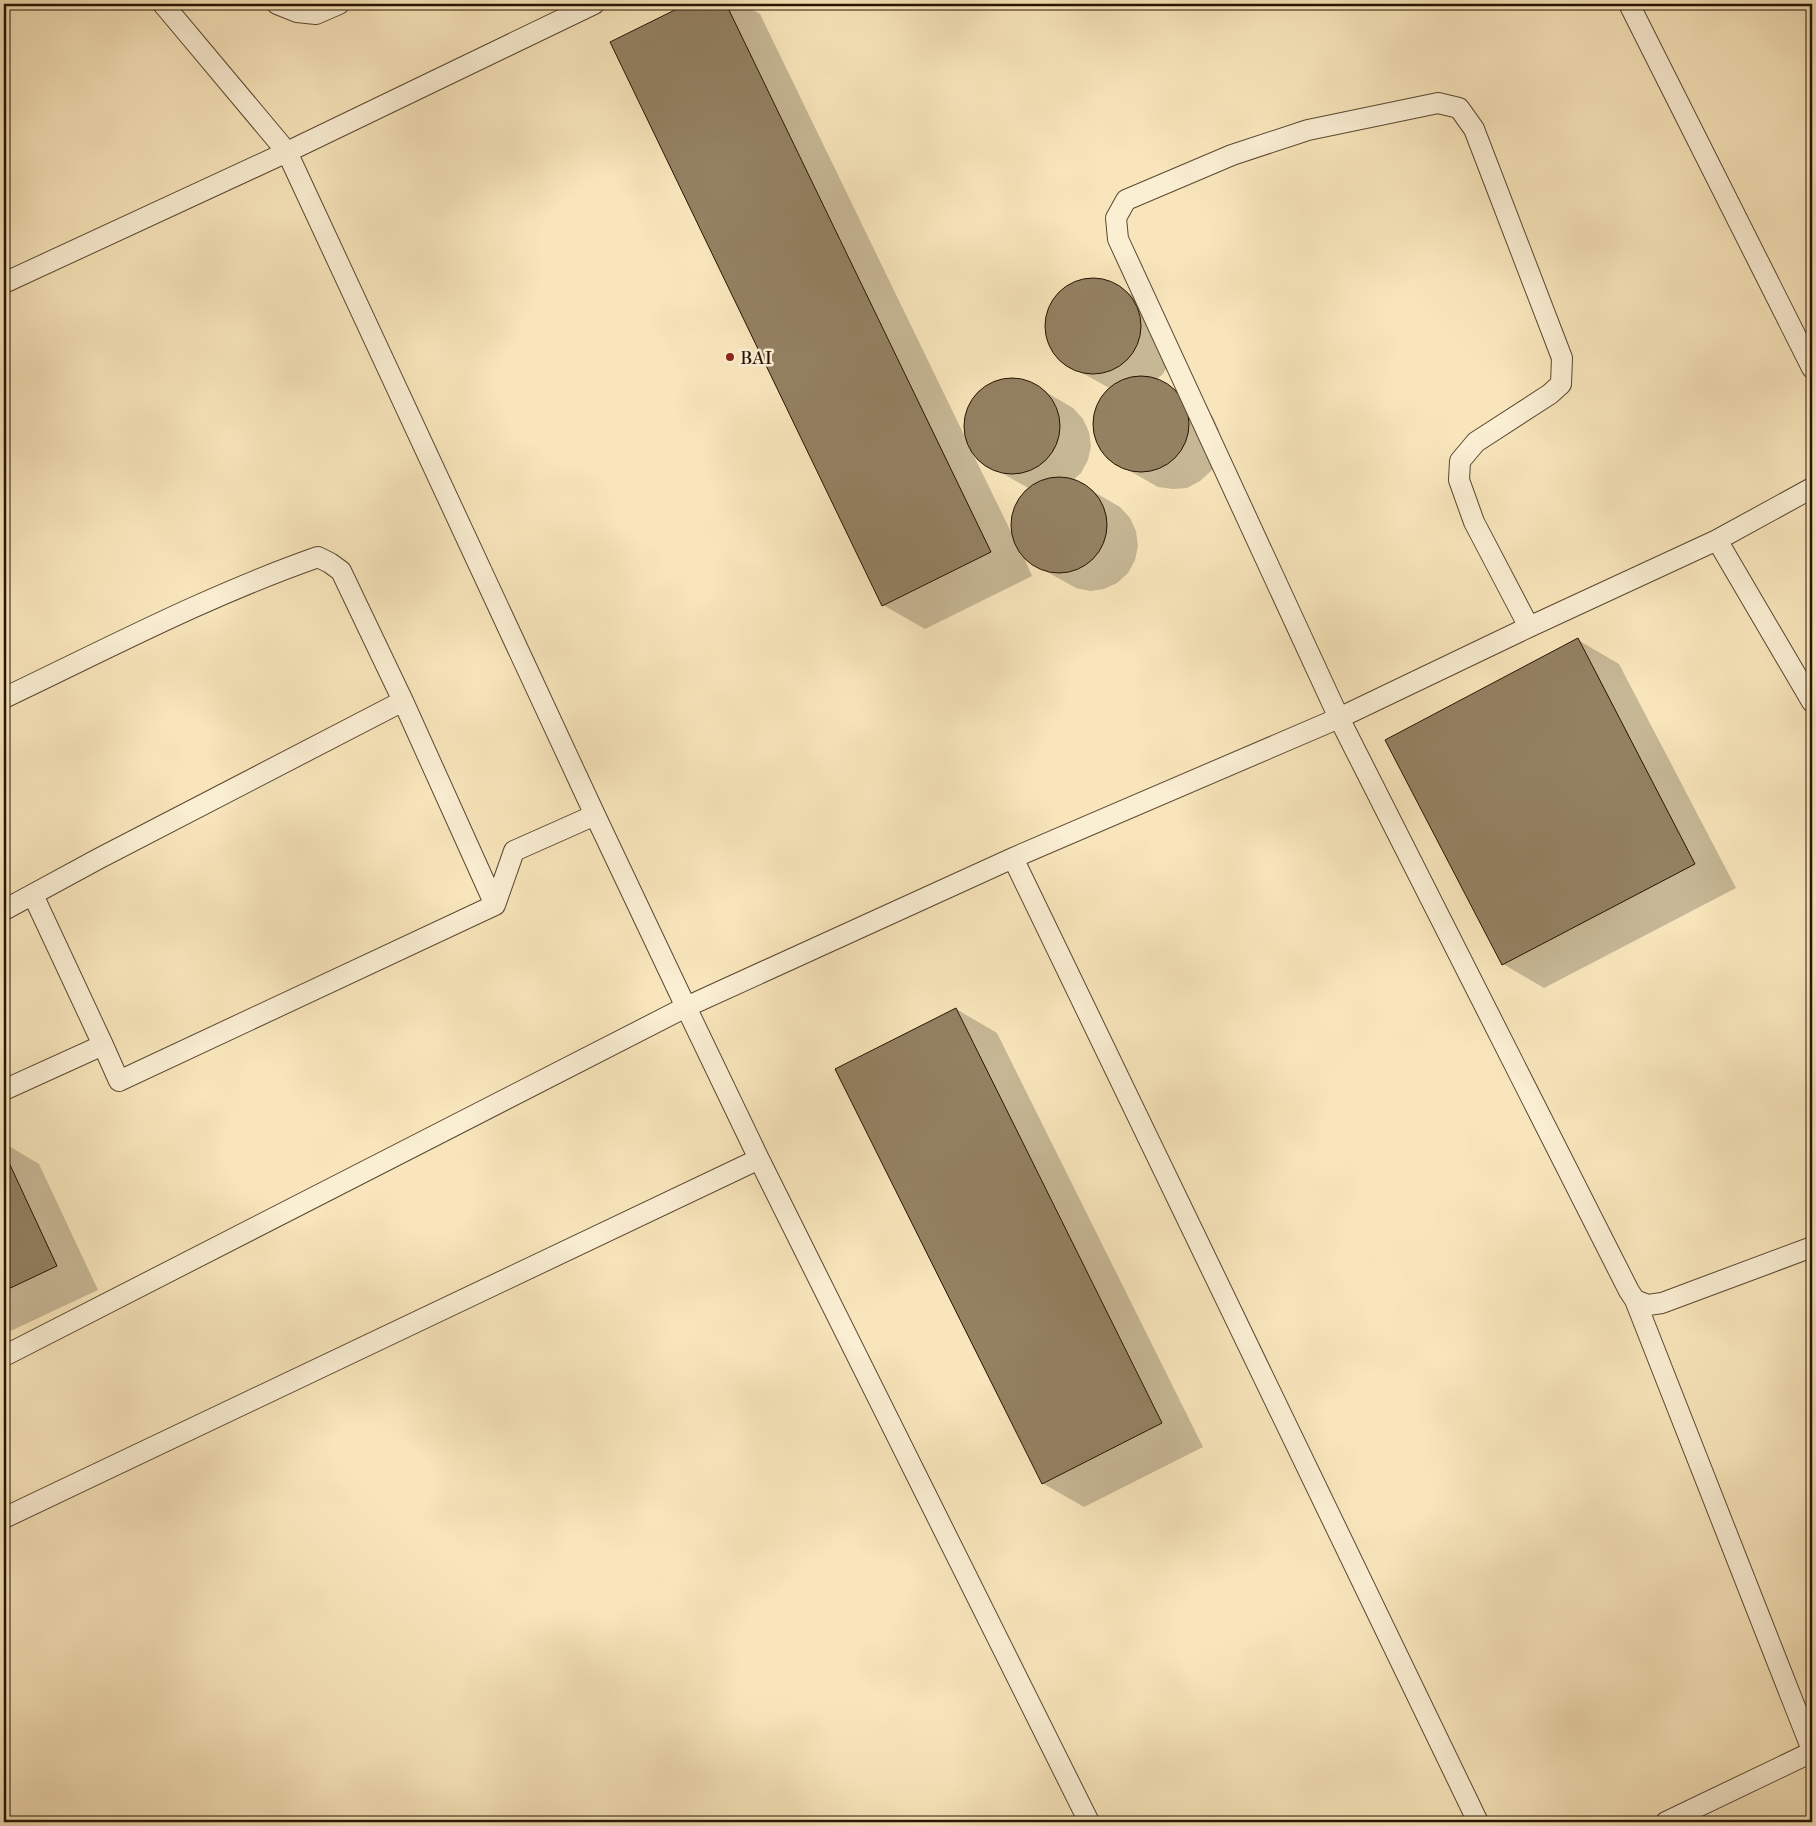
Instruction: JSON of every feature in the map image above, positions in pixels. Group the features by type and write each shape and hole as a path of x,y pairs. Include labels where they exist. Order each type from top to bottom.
{"lane":[{"path":"163,4 288,152 594,815 686,1007 1089,1822"},
{"path":"277,4 297,12 316,14 339,4"},
{"path":"4,283 288,152 594,4"},
{"path":"1629,4 1812,368"},
{"path":"1529,627 1474,522 1459,480 1460,461 1476,442 1550,394 1561,384 1562,358 1474,129 1458,108 1438,103 1308,130 1232,155 1126,200 1116,218 1118,239 1339,718 1635,1300 1812,1751 1666,1822"},
{"path":"4,1356 686,1007 1013,858 1339,718 1717,540 1812,488"},
{"path":"1717,540 1812,702"},
{"path":"4,698 212,598 263,577 318,558 330,563 341,571 404,701 495,905"},
{"path":"4,910 33,896 98,859 404,701"},
{"path":"33,896 119,1081 495,905 514,851 594,815"},
{"path":"1013,858 1478,1822"},
{"path":"4,1090 103,1045"},
{"path":"4,1518 759,1158"},
{"path":"1635,1300 1648,1305 1662,1303 1812,1247"}],"building":[{"path":"687,4 726,4 991,552 882,606 610,42"},
{"path":"1093,278 1111,282 1127,292 1137,308 1141,326 1137,344 1127,360 1111,370 1093,374 1075,370 1059,360 1049,344 1045,326 1049,308 1059,292 1075,282"},
{"path":"1141,376 1159,380 1175,390 1185,406 1189,424 1185,442 1175,458 1159,468 1141,472 1123,468 1107,458 1097,442 1093,424 1097,406 1107,390 1123,380"},
{"path":"1012,378 1030,382 1046,392 1056,408 1060,426 1056,444 1046,460 1030,470 1012,474 994,470 978,460 968,444 964,426 968,408 978,392 994,382"},
{"path":"1059,477 1077,481 1093,491 1103,507 1107,525 1103,543 1093,559 1077,569 1059,573 1041,569 1025,559 1015,543 1011,525 1015,507 1025,491 1041,481"},
{"path":"1578,638 1695,864 1502,965 1385,740"},
{"path":"956,1008 1162,1423 1042,1484 835,1069"},
{"path":"4,1152 57,1266 4,1291"}],"place":[{"name":"BAI","path":"730,357"}]}
